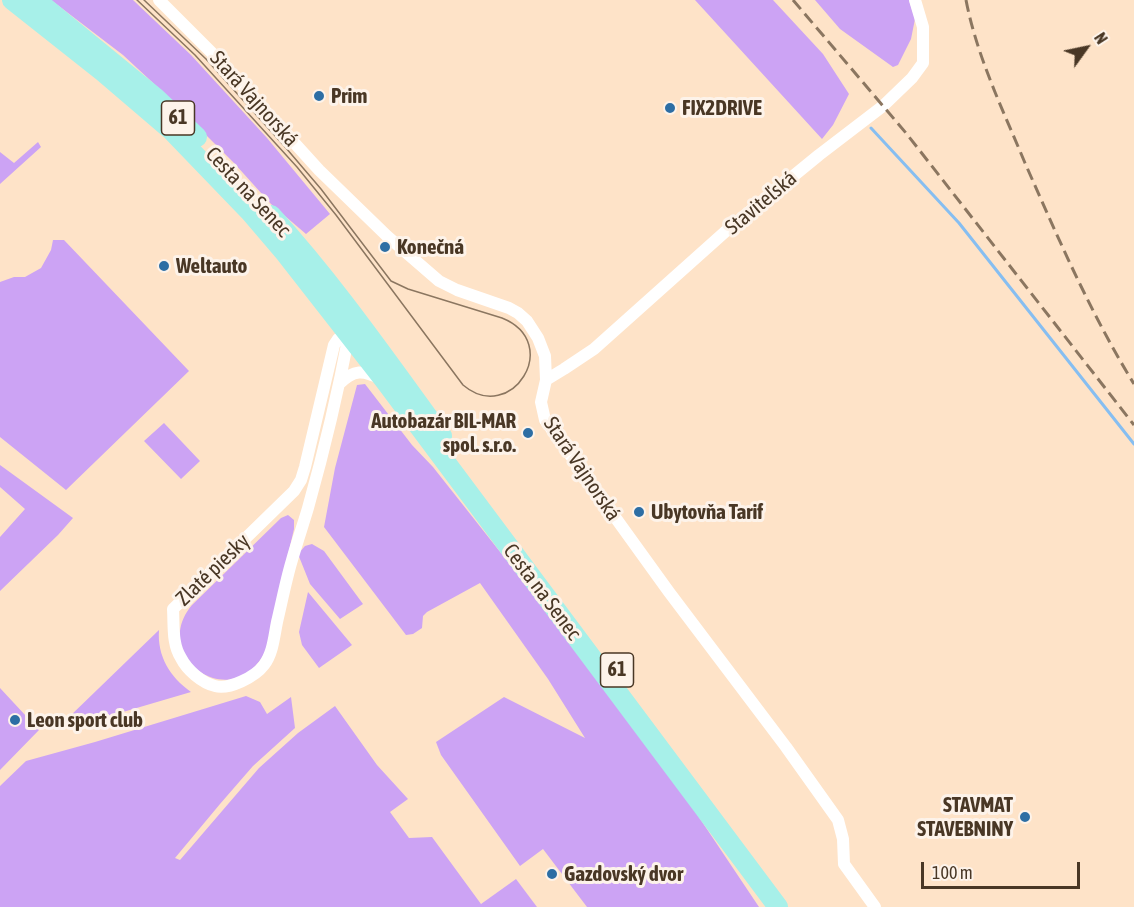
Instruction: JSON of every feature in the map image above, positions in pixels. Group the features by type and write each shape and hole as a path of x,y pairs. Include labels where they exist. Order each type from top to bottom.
{"main road":[{"name":"Cesta na Senec","path":"12,0 111,78 185,144 257,219 385,381 778,907"},
{"name":"Cesta na Senec","path":"36,0 178,118 300,248 385,358 794,907"}],"street":[{"name":"Stará Vajnorská","path":"159,0 220,61 319,170 387,236 439,280 457,290 509,308 527,321 545,356 546,380 542,402 545,420 838,820 843,839 844,864 875,907"},
{"name":"Staviteľská","path":"546,380 594,349 726,231 883,106 912,78 923,63 923,27 915,0"},
{"name":"Zlaté piesky","path":"343,302 349,334 339,384 310,501 292,560 271,652 263,666 252,676 236,684 218,687 204,682 181,660 175,645 173,609 294,491 306,467 334,345 338,339 349,334"},
{"name":"Cesta na Senec","path":"349,334 385,358"},
{"path":"339,384 349,375 359,372 385,381"}],"shaded area":[{"path":"51,0 133,0 191,55 267,138 330,214 306,234 271,204 234,163 123,55"},
{"path":"695,0 773,0 823,54 849,94 833,125 822,139"},
{"path":"815,0 909,0 915,19 911,39 898,65 893,67 840,29"},
{"path":"38,142 41,147 0,184 0,152 14,163"},
{"path":"53,240 64,240 189,371 66,490 0,437 0,282 14,277 25,277 41,268 51,250"},
{"path":"365,384 640,729 759,907 587,907 543,849 520,866 441,755 436,742 504,697 585,738 548,679 480,583 427,612 423,616 422,628 413,634 406,635 324,527 335,468 357,385"},
{"path":"164,423 200,461 181,479 144,441"},
{"path":"0,465 73,518 0,591 0,537 25,509 0,487"},
{"path":"288,515 294,520 294,529 266,650 252,669 235,679 217,679 201,672 188,660 180,643 181,625 192,605 281,518"},
{"path":"312,544 324,551 363,604 340,619 310,584 298,554 305,546"},
{"path":"308,592 352,645 319,668 302,645 299,632"},
{"path":"159,630 160,649 166,665 177,680 191,692 72,727 68,726 68,718"},
{"name":"Leon sport club","path":"0,688 39,730 0,770"},
{"path":"246,696 260,702 267,714 291,697 295,728 253,766 175,858 180,860 259,768 298,733 335,706 377,765 408,799 390,812 409,838 432,837 481,904 516,879 537,907 0,907 0,786 26,761"}],"waterway":[{"path":"871,128 959,223 1134,444"}],"tram line":[{"path":"137,0 195,55 297,167 336,215 463,385 481,395 498,395 513,388 524,376 530,361 529,345 520,330 502,318 408,289 391,281 321,189 286,148 206,59 144,0"}],"railway":[{"path":"793,0 906,133 1134,425"},
{"path":"966,0 984,63 1025,163 1089,303 1134,384"}],"place":[{"name":"Prim","path":"319,96"},
{"name":"FIX2DRIVE","path":"670,108"},
{"name":"Konečná","path":"385,247"},
{"name":"Weltauto","path":"164,266"},
{"name":"Autobazár BIL-MAR spol. s.r.o.","path":"528,433"},
{"name":"Ubytovňa Tarif","path":"639,512"},
{"name":"Leon sport club","path":"15,720"},
{"name":"STAVMAT STAVEBNINY","path":"1025,817"},
{"name":"Gazdovský dvor","path":"552,874"}]}
